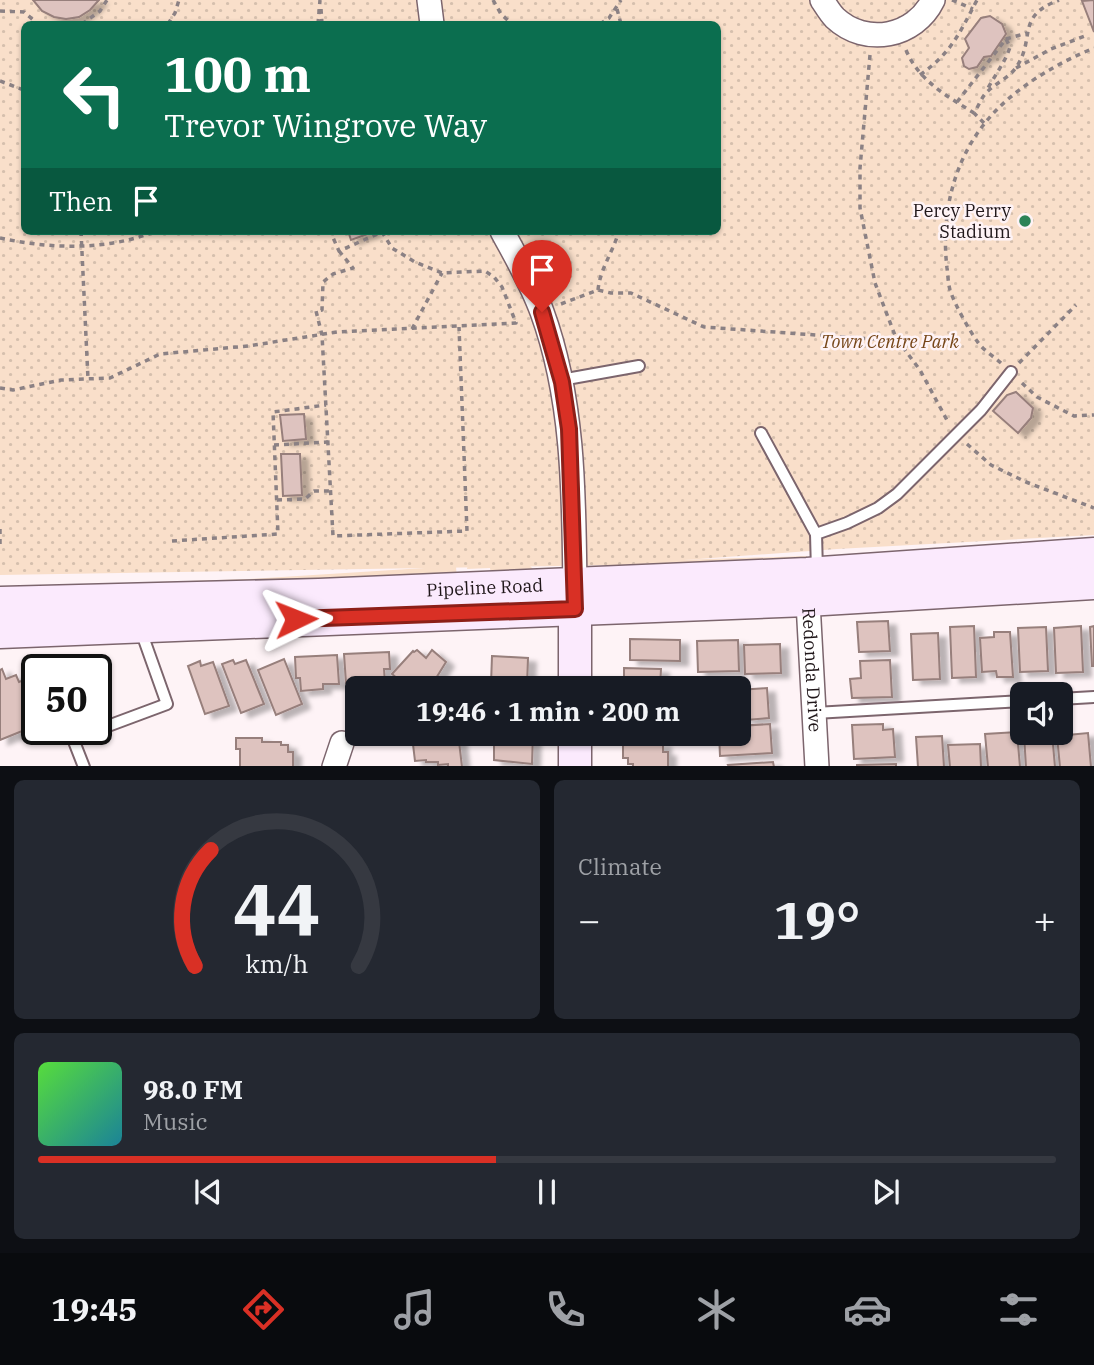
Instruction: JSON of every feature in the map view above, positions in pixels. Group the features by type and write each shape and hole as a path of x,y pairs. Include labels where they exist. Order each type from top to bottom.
{"main road":[{"name":"Pipeline Road","path":"0,632 810,583 1094,554"},
{"name":"Pipeline Road","path":"810,583 1094,583"},
{"name":"Pipeline Road","path":"0,603 319,594 575,596"},
{"path":"575,596 575,676"},
{"path":"575,746 575,766"}],"street":[{"path":"429,0 432,21"},
{"path":"822,0 834,17 851,30 871,36 901,31 918,21 933,0"},
{"path":"504,235 542,312 561,380 569,429 575,596"},
{"name":"Redonda Drive","path":"810,583 817,766"},
{"path":"334,766 342,743"}],"lane":[{"path":"561,380 639,366"},
{"path":"816,534 878,508 897,494 981,410 1011,372"},
{"path":"761,433 816,534 810,583"},
{"path":"84,766 73,739 167,704 139,625"},
{"path":"1073,698 1094,697"},
{"path":"815,713 1010,702"}],"path":[{"path":"86,21 100,11 107,0"},
{"path":"170,21 179,0"},
{"path":"320,0 320,21"},
{"path":"493,0 509,21"},
{"path":"604,21 621,0"},
{"path":"952,0 973,9"},
{"path":"920,75 937,63 955,43 977,0"},
{"path":"1014,69 1023,53 1035,12 1059,0"},
{"path":"616,7 620,21"},
{"path":"0,11 24,12 34,21"},
{"path":"901,31 907,53 920,75 984,123"},
{"path":"957,103 1006,39 1027,33"},
{"path":"871,36 860,168 860,208 876,283 896,338 919,370 955,434 990,465 1094,508"},
{"path":"985,94 1014,69 1051,49 1085,36"},
{"path":"974,113 995,73 1006,60 1010,47 1006,39"},
{"path":"1094,48 1044,74 1008,99 984,123 962,160 955,179 948,199 943,239 950,289 978,342 1037,397 1074,416 1094,415"},
{"path":"0,81 21,89"},
{"path":"82,235 88,379"},
{"path":"0,237 83,247 146,235"},
{"path":"332,235 339,251 353,268 333,274 323,282 322,310 316,311 322,335 333,536 467,531 459,327"},
{"path":"339,251 375,235"},
{"path":"1,389 21,389 61,380 110,378 160,355 322,335 516,323 502,287 495,277 485,271 442,273 415,262 392,247 384,235"},
{"path":"598,290 600,276 618,235"},
{"path":"412,329 442,273"},
{"path":"561,304 598,290 631,293 704,327 872,339 896,338"},
{"path":"1011,372 1076,305"},
{"path":"172,541 278,534 273,412 326,405"},
{"path":"274,445 328,442"},
{"path":"277,500 305,499 314,491 330,491"},
{"path":"0,529 0,545"}],"green space":[{"name":"Town Centre Park","path":"0,0 1094,0 1094,535 615,565 0,575"},
{"path":"807,556 803,566 612,568 611,562"},
{"path":"468,564 529,565 533,572 491,574 490,568 467,569"},
{"path":"456,566 457,581 99,591 96,584 249,579"}],"building":[{"path":"33,0 99,0 79,17 66,19 42,11"},
{"path":"1094,0 1094,32 1082,1"},
{"path":"990,16 1002,24 1006,34 991,56 984,57 977,67 969,69 964,66 962,58 969,48 965,39 981,18"},
{"path":"349,235 365,235 351,240"},
{"path":"1016,392 1033,408 1031,418 1018,433 993,411 1007,395"},
{"path":"304,414 306,439 283,441 280,415"},
{"path":"281,454 300,454 302,495 283,496"},
{"path":"888,621 890,651 859,652 857,622"},
{"path":"974,626 976,677 952,678 950,627"},
{"path":"1081,626 1083,672 1056,673 1054,628"},
{"path":"1094,626 1094,666 1092,666 1090,627"},
{"path":"1046,627 1048,671 1020,672 1018,628"},
{"path":"994,632 1010,632 1013,677 997,677 996,671 982,672 980,638 994,637"},
{"path":"938,633 940,679 913,680 911,634"},
{"path":"630,639 680,640 680,661 630,660"},
{"path":"738,640 739,671 698,672 697,641"},
{"path":"780,644 781,673 745,674 744,645"},
{"path":"417,650 426,658 432,650 446,662 437,676 392,674"},
{"path":"389,652 390,669 384,669 384,676 346,676 344,654"},
{"path":"337,655 339,684 323,684 323,689 301,691 300,678 296,678 295,657"},
{"path":"492,656 528,658 527,676 491,676"},
{"path":"284,659 302,704 276,715 258,670"},
{"path":"233,660 235,664 246,660 264,704 241,713 222,664"},
{"path":"890,660 892,697 852,698 850,679 861,678 860,661"},
{"path":"200,661 201,666 213,662 229,706 205,714 188,666"},
{"path":"624,668 661,669 661,676 624,676"},
{"path":"2,669 6,679 16,675 21,681 21,731 0,740"},
{"path":"767,688 769,718 751,720 751,689"},
{"path":"770,724 772,753 720,756 720,746 751,746 751,725"},
{"path":"883,724 883,730 893,729 895,757 854,759 852,725"},
{"path":"1010,732 1010,745 1018,745 1020,766 988,766 985,734"},
{"path":"1088,733 1091,766 1060,766 1058,745 1073,745 1073,734"},
{"path":"942,736 944,766 918,766 916,737"},
{"path":"236,738 262,738 262,742 281,742 281,745 288,745 288,752 293,752 293,766 240,766 240,749 236,749"},
{"path":"980,744 981,766 950,766 948,745"},
{"path":"1025,745 1053,745 1055,766 1026,766"},
{"path":"413,746 460,746 462,766 438,765 438,762 426,760 415,761"},
{"path":"494,746 533,746 532,764 494,760"},
{"path":"623,746 663,746 663,752 668,752 668,766 633,766 628,764 628,758 623,758"},
{"path":"773,762 774,766 728,766"},
{"path":"896,764 896,766 857,766"}],"place":[{"name":"Percy Perry Stadium","path":"1025,221"}],"route":[{"path":"296,619 575,609 569,429 562,382 542,312"}]}
